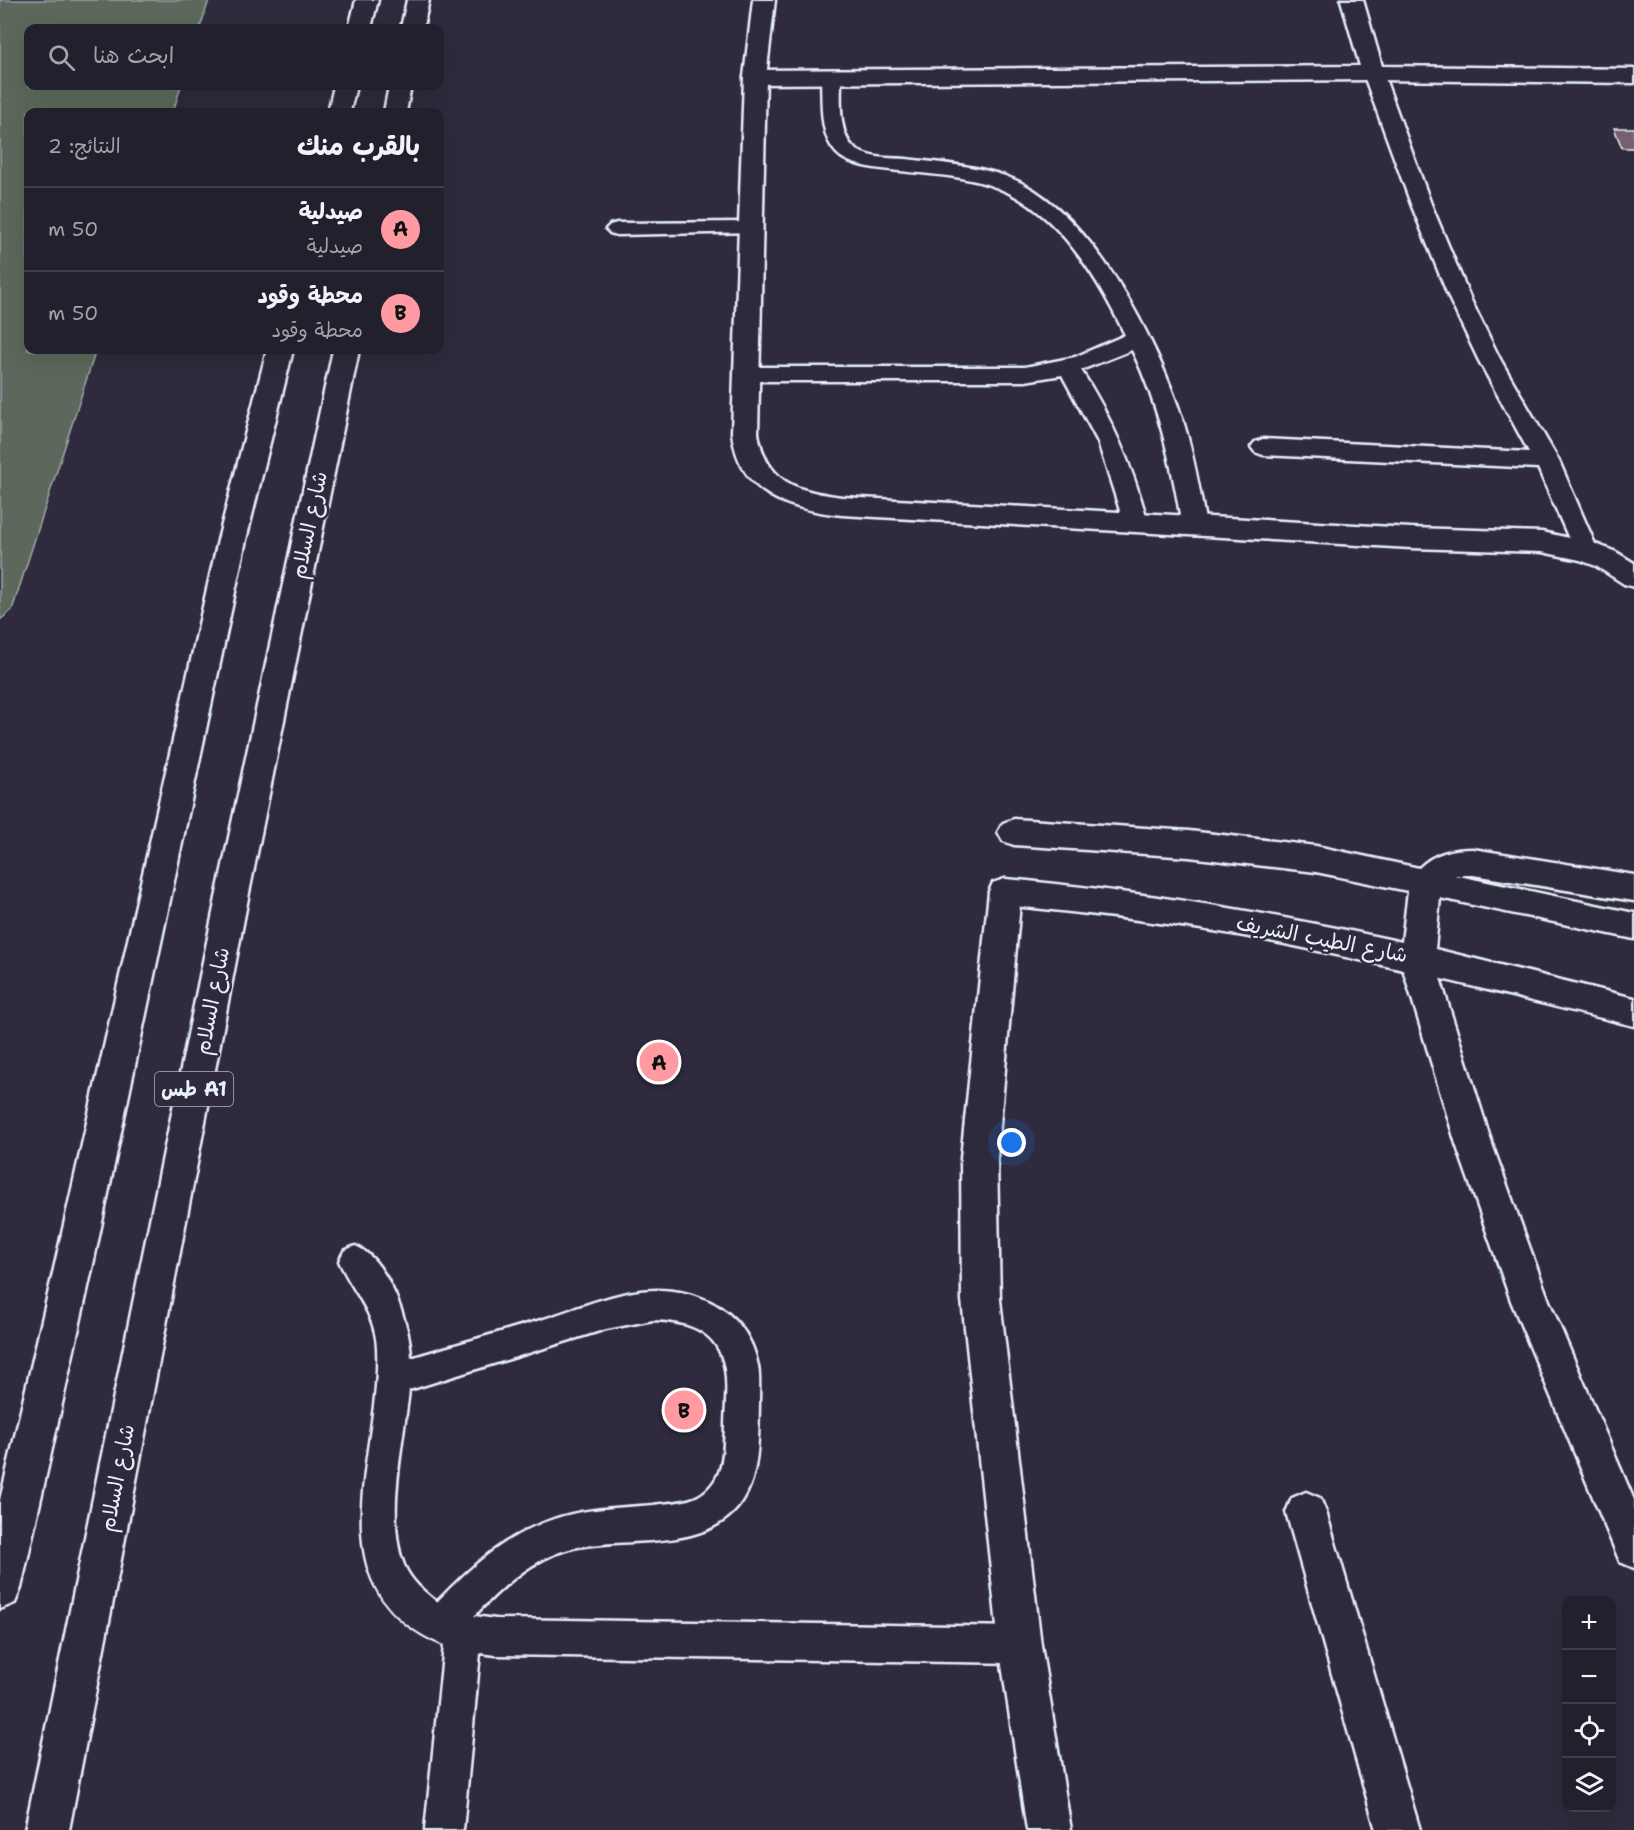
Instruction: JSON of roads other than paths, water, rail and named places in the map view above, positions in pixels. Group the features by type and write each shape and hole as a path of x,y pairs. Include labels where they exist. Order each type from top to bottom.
{"main road":[{"path":"361,24 367,0"},
{"path":"413,24 418,0"},
{"path":"764,0 755,77 746,446 750,460 769,483 802,500 842,506 1411,538 1542,542 1586,551 1606,559 1634,576"},
{"path":"1352,0 1373,73"},
{"path":"755,77 1373,73 1634,76"},
{"path":"340,108 344,90"},
{"path":"396,108 399,90"},
{"path":"0,1588 75,1260 232,540 279,354"},
{"name":"شارع السلام","path":"47,1830 230,910 345,354"},
{"path":"1014,832 1189,844 1316,860 1634,926"},
{"path":"1634,888 1473,862 1455,862 1440,867 1426,881 1417,958 1474,1144 1530,1301 1634,1548"},
{"name":"شارع الطيب الشريف","path":"1020,1645 981,1300 979,1158 1005,892 1186,913 1417,958 1634,1012"},
{"path":"1306,1512 1398,1830"},
{"path":"1020,1645 1049,1830"}],"lane":[{"path":"1373,73 1428,221 1474,331 1569,504 1586,551"},
{"path":"831,77 836,140 847,153 866,161 977,175 1016,188 1051,210 1087,254 1114,295 1155,371 1172,417 1188,485 1194,526"},
{"path":"617,229 750,228"},
{"path":"747,374 1002,375 1036,373 1069,368 1108,354 1138,337"},
{"path":"1069,368 1104,426 1128,489 1136,523"},
{"path":"1263,447 1547,461"},
{"path":"355,1261 373,1286 386,1314 394,1346 394,1378 379,1490 382,1556 390,1578 402,1598 419,1614 452,1629 496,1637 1020,1645"},
{"path":"394,1378 620,1312 663,1303 686,1306 706,1315 724,1329 736,1348 743,1368 738,1471 729,1491 714,1506 695,1516 600,1525 570,1531 540,1542 512,1557 486,1577 452,1629 444,1830"}],"place":[{"name":"صيدلية","path":"659,1062"},
{"name":"محطة وقود","path":"684,1410"}]}
